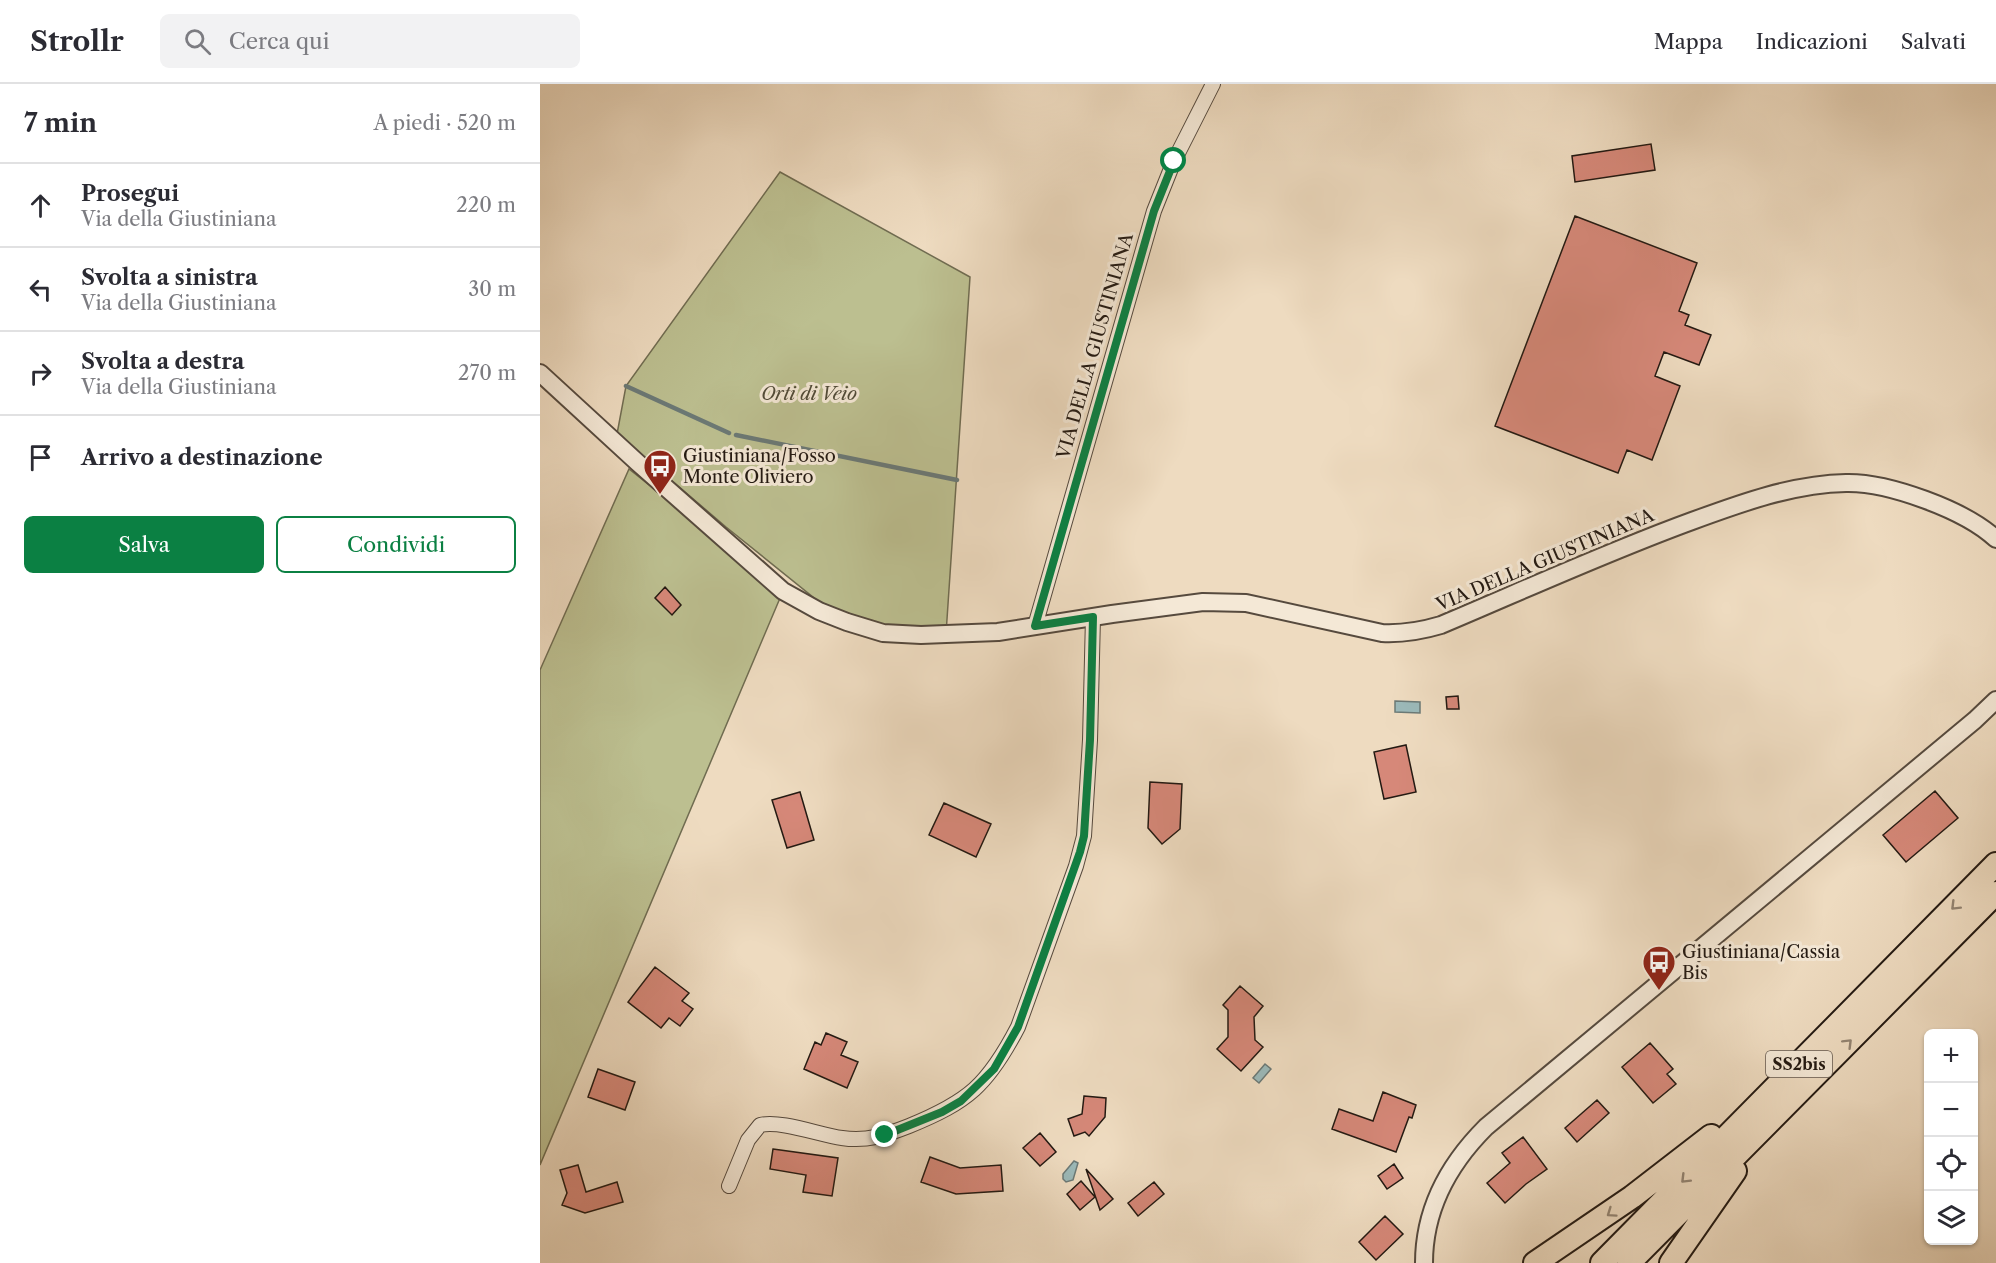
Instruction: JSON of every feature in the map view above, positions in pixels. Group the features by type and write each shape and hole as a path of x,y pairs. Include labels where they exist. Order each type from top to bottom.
{"highway":[{"name":"SS2bis","path":"1602,1263 1996,864"},
{"name":"SS2bis","path":"1629,1263 1996,893"},
{"path":"1535,1263 1632,1197 1770,1093"},
{"path":"1671,1263 1771,1120"}],"street":[{"name":"VIA DELLA GIUSTINIANA","path":"1035,626 1154,211 1174,161 1213,84"},
{"name":"VIA DELLA GIUSTINIANA","path":"540,373 783,591 819,611 883,633 912,635 998,632 1203,602 1246,603 1382,633 1413,632 1441,625 1640,540 1723,510 1819,484 1860,483 1911,496 1967,518 1996,539"},
{"path":"729,1186 748,1140 760,1125 774,1124 842,1138 875,1138 942,1112 961,1101 994,1069 1005,1052 1018,1027 1076,866 1084,836 1090,740 1093,617"},
{"path":"1424,1263 1428,1226 1438,1193 1456,1160 1479,1133 1975,720 1996,699"}],"green space":[{"name":"Orti di Veio","path":"780,172 970,277 946,634 876,624 818,601 726,527 617,434 626,386"},
{"path":"629,469 783,591 540,1165 540,670"}],"water":[{"path":"1395,701 1420,702 1420,713 1395,712"},
{"path":"1265,1064 1271,1069 1259,1083 1253,1078"},
{"path":"1074,1161 1078,1163 1073,1180 1066,1182 1063,1174"}],"building":[{"path":"1651,144 1655,170 1575,182 1572,156"},
{"path":"1575,216 1697,263 1679,311 1689,315 1685,325 1711,335 1699,365 1664,352 1655,376 1680,386 1652,460 1627,450 1618,473 1495,426"},
{"path":"665,587 681,605 672,615 655,598"},
{"path":"1458,696 1459,709 1447,709 1446,697"},
{"path":"1406,745 1416,792 1384,799 1374,752"},
{"path":"1150,782 1182,784 1180,829 1162,844 1148,828"},
{"path":"1935,791 1958,818 1906,862 1883,835"},
{"path":"800,792 814,840 787,848 772,800"},
{"path":"944,803 991,824 976,857 929,835"},
{"path":"655,967 689,993 682,1001 693,1009 680,1026 669,1018 661,1028 628,1002"},
{"path":"1240,986 1263,1006 1254,1017 1255,1040 1263,1047 1241,1071 1217,1049 1228,1037 1228,1010 1223,1005"},
{"path":"826,1033 847,1042 841,1055 858,1062 847,1088 804,1069 815,1042 821,1045"},
{"path":"1650,1043 1673,1069 1667,1074 1676,1084 1653,1103 1622,1067"},
{"path":"598,1069 635,1082 625,1110 588,1097"},
{"path":"1383,1092 1416,1105 1396,1152 1332,1129 1339,1109 1373,1121"},
{"path":"1084,1096 1106,1098 1105,1117 1089,1136 1085,1132 1074,1136 1068,1119 1082,1114"},
{"path":"1597,1100 1609,1113 1577,1142 1565,1128"},
{"path":"1040,1133 1056,1152 1040,1166 1023,1148"},
{"path":"1523,1137 1547,1169 1505,1203 1487,1183 1510,1163 1502,1153"},
{"path":"773,1149 838,1158 832,1196 803,1192 806,1175 770,1169"},
{"path":"930,1157 960,1168 1001,1165 1003,1191 956,1194 921,1182"},
{"path":"1394,1164 1403,1178 1387,1189 1378,1176"},
{"path":"578,1165 586,1192 617,1182 623,1202 585,1213 562,1205 567,1193 560,1170"},
{"path":"1086,1169 1113,1199 1100,1210"},
{"path":"1081,1181 1095,1197 1080,1210 1067,1194"},
{"path":"1154,1182 1164,1194 1138,1216 1128,1203"},
{"path":"1385,1216 1403,1234 1376,1260 1359,1242"}],"waterway":[{"path":"626,386 729,433"},
{"path":"736,435 957,480"}],"place":[{"name":"Giustiniana/Fosso Monte Oliviero","path":"660,495"},
{"name":"Giustiniana/Cassia Bis","path":"1659,991"}],"route":[{"path":"885,1135 942,1112 961,1101 994,1069 1018,1027 1080,852 1084,836 1090,740 1093,617 1035,626 1154,211 1174,161"}]}
